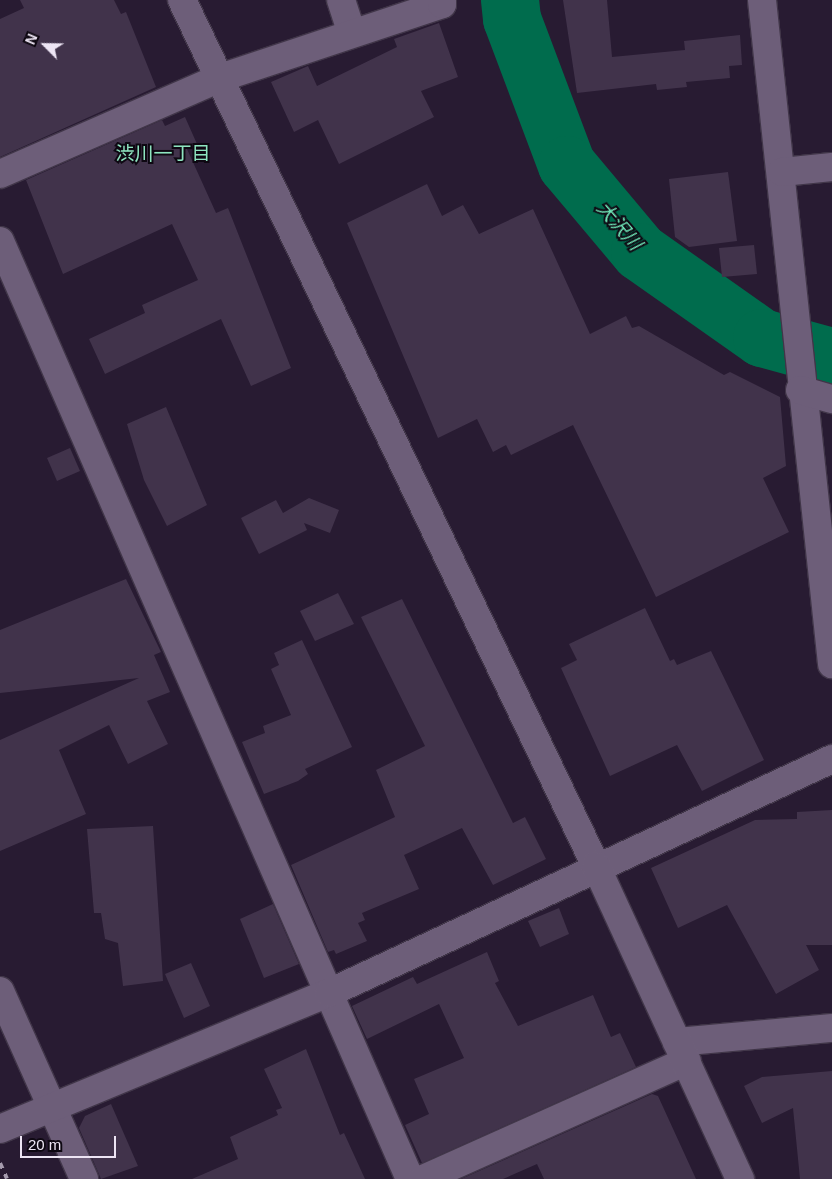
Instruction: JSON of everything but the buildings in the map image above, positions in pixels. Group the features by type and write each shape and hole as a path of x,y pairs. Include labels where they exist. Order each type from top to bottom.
{"street":[{"path":"182,0 596,866 740,1179"},
{"path":"341,0 351,31"},
{"path":"0,174 220,78 351,31 442,4 442,0"},
{"path":"762,0 782,172 800,390 830,622 832,664"},
{"path":"782,172 832,167"},
{"path":"0,241 410,1179"},
{"path":"800,390 832,399"},
{"path":"0,1130 329,993 596,866 832,760"},
{"path":"0,991 84,1179"},
{"path":"423,1179 682,1051 832,1028"}],"waterway":[{"name":"大沢川","path":"510,0 512,19 567,165 640,252 762,338 832,357"}],"railway":[{"path":"0,1163 7,1179"}],"district":[{"name":"渋川一丁目","path":"163,154"}]}
